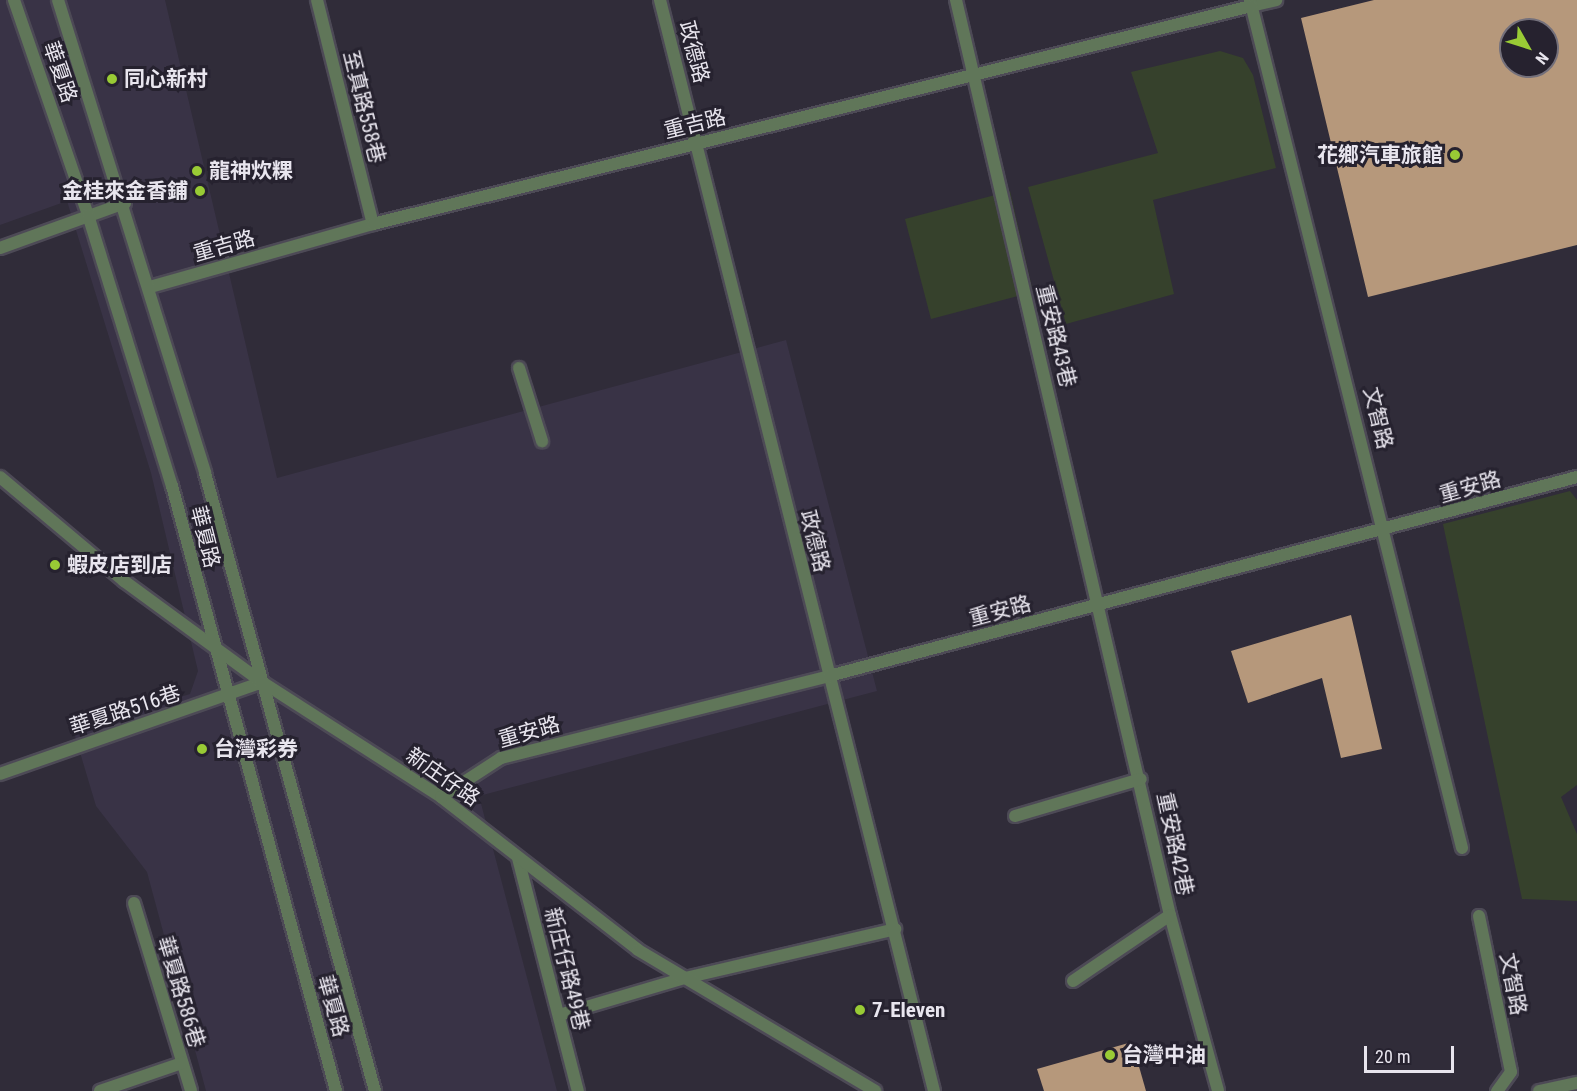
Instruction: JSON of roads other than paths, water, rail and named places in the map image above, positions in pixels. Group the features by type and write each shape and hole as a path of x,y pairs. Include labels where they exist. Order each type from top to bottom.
{"street":[{"name":"華夏路","path":"14,0 88,215 172,486 213,647 336,1091"},
{"name":"華夏路","path":"58,0 125,202 150,287 375,1091"},
{"name":"至真路558巷","path":"317,0 373,224"},
{"name":"政德路","path":"660,0 698,143 934,1091"},
{"name":"重安路43巷","path":"956,0 1100,604"},
{"name":"重吉路","path":"150,287 373,224 973,77 1251,3 1276,0"},
{"name":"文智路","path":"1251,3 1386,530 1462,848"},
{"path":"0,248 125,202"},
{"path":"519,368 542,441"},
{"name":"新庄仔路","path":"0,477 124,581 213,647 262,682 441,797 638,950 875,1091"},
{"name":"重安路","path":"441,797 501,758 829,676 1386,530 1577,477"},
{"name":"重安路42巷","path":"1100,604 1170,915 1218,1091"},
{"name":"華夏路516巷","path":"0,774 228,697 262,682"},
{"path":"1015,816 1141,779"},
{"name":"新庄仔路49巷","path":"518,858 578,1091"},
{"name":"華夏路586巷","path":"134,903 191,1091"},
{"path":"1073,981 1170,915"},
{"name":"文智路","path":"1479,916 1511,1072 1497,1091"},
{"path":"559,1015 685,978 895,929"},
{"path":"100,1091 182,1063"},
{"path":"1539,1091 1577,1083"}],"place":[{"name":"同心新村","path":"112,79"},
{"name":"花鄉汽車旅館","path":"1455,155"},
{"name":"龍神炊粿","path":"197,171"},
{"name":"金桂來金香鋪","path":"200,191"},
{"name":"蝦皮店到店","path":"55,565"},
{"name":"台灣彩券","path":"202,749"},
{"name":"7-Eleven","path":"860,1010"},
{"name":"台灣中油","path":"1110,1055"}]}
